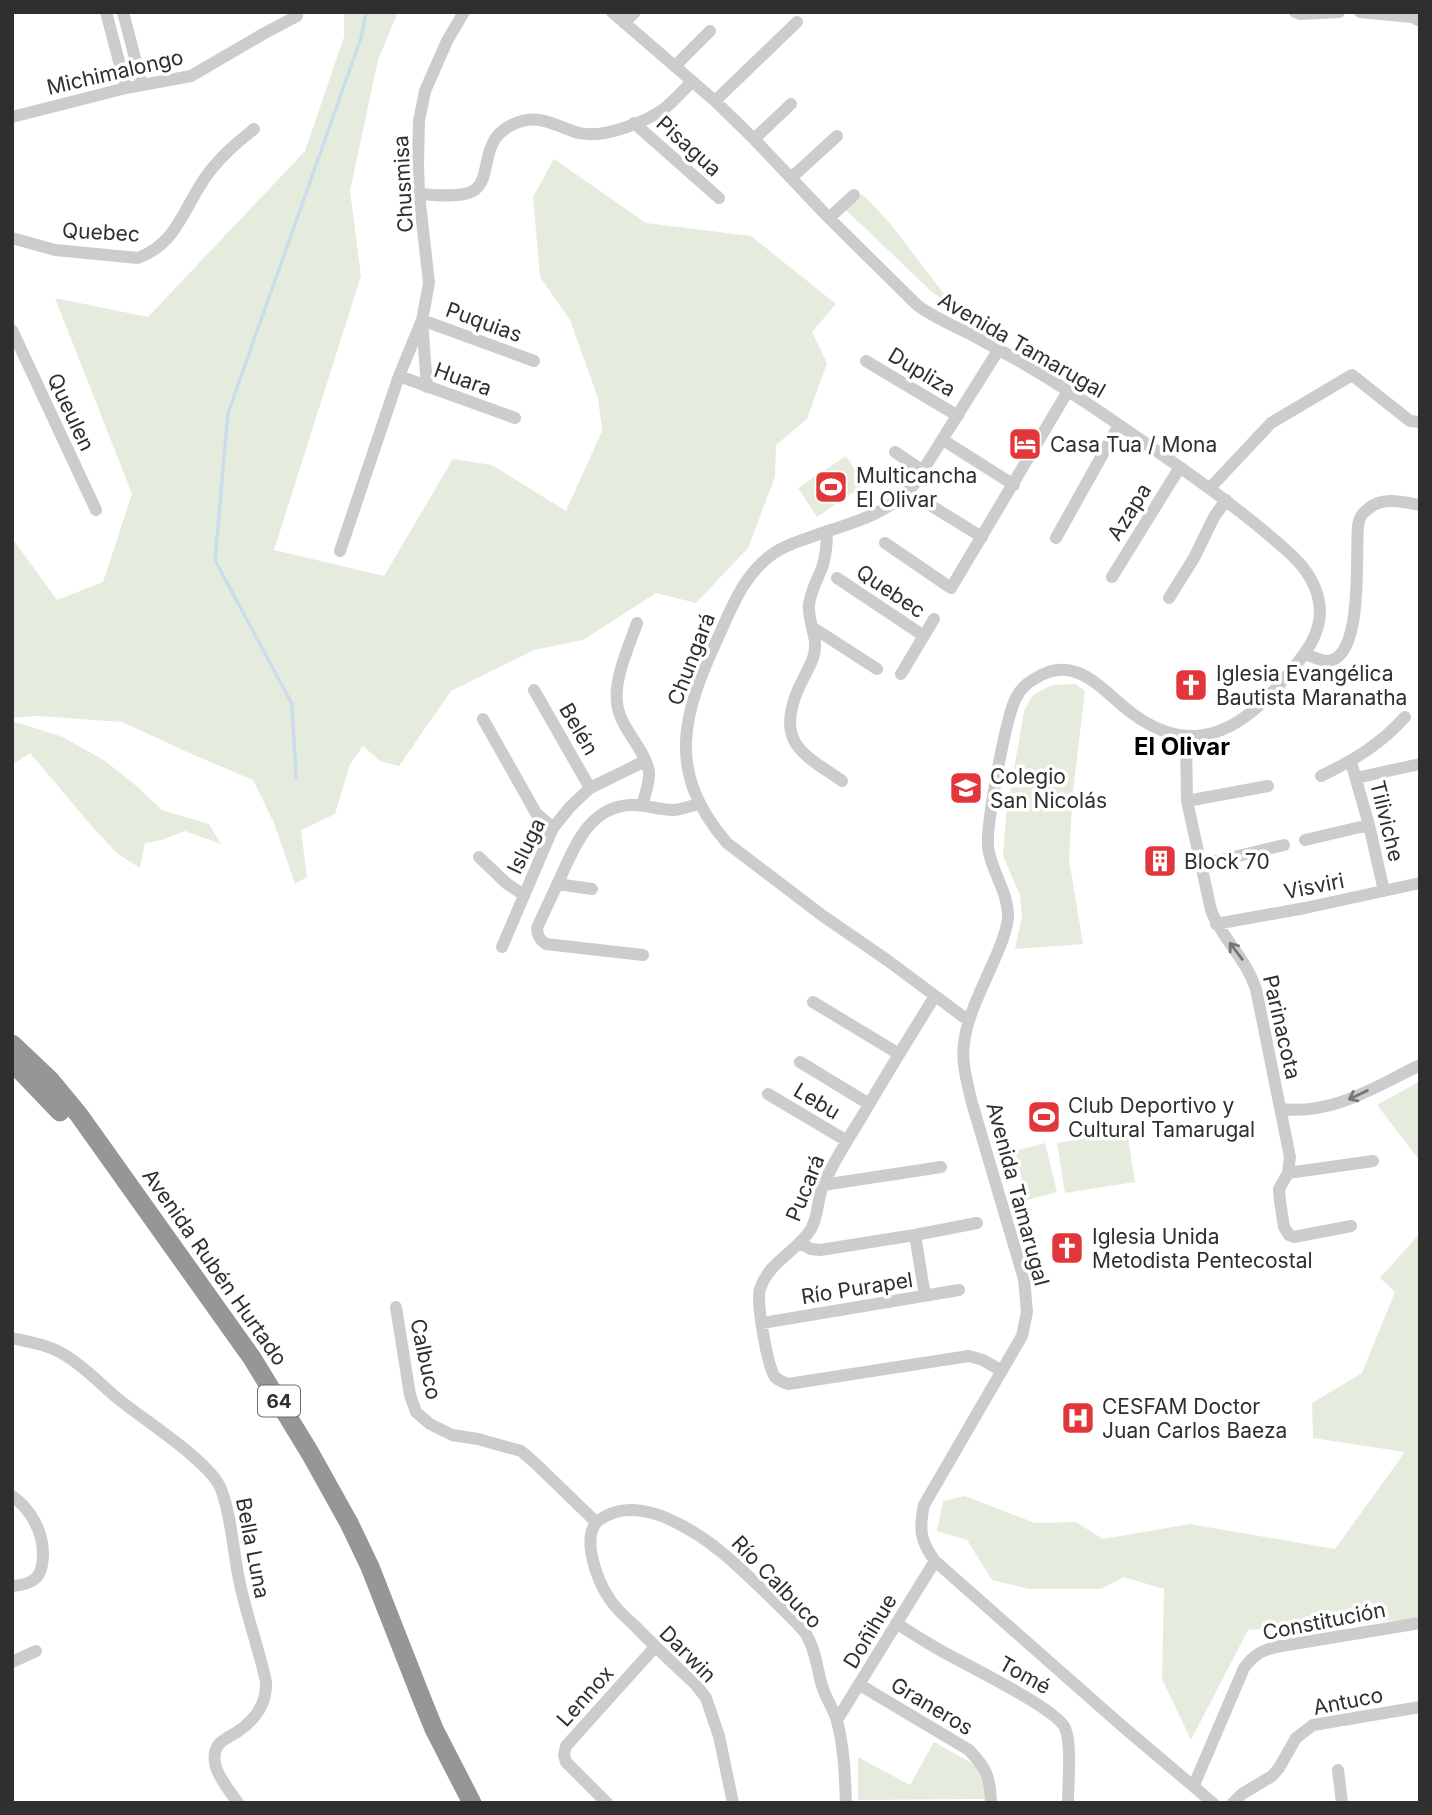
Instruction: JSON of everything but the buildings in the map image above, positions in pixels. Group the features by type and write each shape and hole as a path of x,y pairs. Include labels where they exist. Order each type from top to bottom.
{"highway":[{"name":"Avenida Rubén Hurtado","path":"12,1044 38,1068 79,1115 262,1372 356,1538 376,1580 424,1706 472,1803"},
{"name":"Avenida Rubén Hurtado","path":"12,1062 55,1106 87,1147 263,1398 350,1555 424,1737 457,1803"}],"street":[{"path":"106,12 126,88"},
{"path":"123,12 142,85"},
{"name":"Chusmisa","path":"340,551 399,376 422,320 429,284 419,194 419,121 425,91 447,41 464,12"},
{"name":"Avenida Tamarugal","path":"612,12 715,101 917,305 928,314 999,349 1068,391 1210,488 1298,561 1313,582 1319,599 1320,618 1315,637 1304,654 1256,709 1232,726 1221,730 1198,736 1167,732 1132,713 1092,679 1064,670 1043,673 1026,684 1011,710 988,838 988,848 1007,904 1008,920 1003,939 969,1021 963,1052 972,1103 1024,1279 1027,1298 1026,1324 1002,1371 924,1505 921,1527 924,1543 935,1561 1213,1803"},
{"path":"624,23 635,12"},
{"path":"1295,12 1339,12"},
{"path":"1360,12 1412,17 1420,21"},
{"name":"Michimalongo","path":"12,117 126,88 191,76 296,16"},
{"path":"715,101 797,22"},
{"path":"675,66 710,31"},
{"path":"419,194 464,195 474,191 485,171 492,144 505,130 522,121 540,120 590,135 601,134 651,117 666,107 692,82"},
{"path":"754,139 791,104"},
{"name":"Pisagua","path":"634,123 719,198"},
{"name":"Quebec","path":"12,238 55,250 138,258 149,254 162,246 173,233 193,195 210,171 227,151 254,129"},
{"path":"791,178 836,136"},
{"path":"829,218 854,195"},
{"name":"Chusmisa","path":"422,320 427,387"},
{"name":"Puquias","path":"422,320 534,361"},
{"name":"Queulen","path":"12,330 96,510"},
{"name":"Chungará","path":"969,1021 727,843 699,804 686,757 688,718 694,694 745,582 764,560 776,551 887,508 906,493 923,471 999,349"},
{"name":"Dupliza","path":"866,362 958,416"},
{"path":"1210,488 1270,423 1352,375 1410,421 1420,422"},
{"name":"Huara","path":"399,376 515,418"},
{"path":"885,543 951,588 1068,391"},
{"path":"1056,538 1119,425"},
{"path":"943,440 1014,485"},
{"path":"895,452 923,471"},
{"name":"Azapa","path":"1112,578 1180,467"},
{"path":"1170,598 1226,500"},
{"path":"1304,654 1326,661 1342,653 1349,640 1357,598 1358,525 1366,510 1380,502 1388,501 1420,505"},
{"path":"925,502 982,537"},
{"path":"827,531 825,559 809,603 815,642 814,656 796,694 790,717 791,732 802,753 842,781"},
{"name":"Quebec","path":"837,578 924,636"},
{"path":"901,674 934,619"},
{"path":"636,623 618,682 617,702 619,713 649,772 642,804"},
{"path":"812,627 877,669"},
{"name":"Belén","path":"534,690 590,788"},
{"path":"1321,776 1351,762 1388,735 1405,717"},
{"path":"483,719 536,813 553,828"},
{"name":"Parinacota","path":"1186,736 1187,801 1211,910 1216,924 1252,976 1281,1109 1318,1109 1342,1103 1420,1065"},
{"name":"Isluga","path":"502,947 553,828 590,788 645,761"},
{"name":"Tiliviche","path":"1351,762 1384,891"},
{"path":"1356,778 1420,764"},
{"path":"1187,801 1268,786"},
{"name":"Isluga","path":"643,955 546,944 539,937 537,928 569,858 598,816 627,805 642,804 675,811 699,804"},
{"path":"1305,840 1369,825"},
{"path":"1200,864 1284,845"},
{"path":"479,857 506,883 524,895"},
{"name":"Visviri","path":"1216,924 1420,883"},
{"path":"557,884 592,889"},
{"name":"Pucará","path":"935,996 898,1054 823,1185 815,1222 800,1243 773,1266 761,1286 758,1296 762,1323 774,1375 779,1381 789,1384 969,1356 983,1360 1002,1371"},
{"path":"813,1002 898,1054"},
{"path":"800,1062 869,1104"},
{"name":"Lebu","path":"768,1094 847,1141"},
{"path":"1281,1109 1290,1157 1288,1173 1279,1189 1284,1227 1290,1235 1300,1237 1351,1226"},
{"path":"1288,1173 1373,1161"},
{"path":"823,1185 941,1167"},
{"path":"800,1243 820,1250 977,1223"},
{"path":"915,1235 925,1296"},
{"name":"Río Purapel","path":"762,1323 959,1290"},
{"name":"Calbuco","path":"396,1307 410,1395 416,1412 430,1424 452,1435 520,1451 597,1522"},
{"name":"Bella Luna","path":"12,1338 46,1346 76,1362 203,1465 221,1489 245,1607 266,1682 264,1702 258,1712 215,1750 217,1770 238,1803"},
{"path":"12,1496 21,1502 36,1523 43,1542 43,1568 36,1578 31,1582 12,1586"},
{"name":"Río Calbuco","path":"597,1522 620,1510 644,1511 676,1522 731,1559 798,1625 810,1641 823,1688 837,1720 846,1803"},
{"name":"Darwin","path":"597,1522 590,1544 594,1566 602,1585 610,1600 706,1698 719,1736 733,1803"},
{"name":"Doñihue","path":"837,1720 935,1561"},
{"name":"Tomé","path":"897,1623 1056,1717 1066,1731 1068,1743 1068,1803"},
{"name":"Constitución","path":"1194,1785 1244,1668 1256,1654 1265,1649 1420,1623"},
{"name":"Lennox","path":"607,1803 566,1762 566,1746 655,1647"},
{"path":"12,1662 36,1651"},
{"name":"Graneros","path":"860,1685 969,1750 990,1782 991,1803"},
{"name":"Antuco","path":"1233,1803 1242,1794 1272,1776 1296,1738 1313,1725 1420,1707"},
{"path":"1338,1770 1342,1803"}],"shaded area":[{"path":"344,12 398,12 378,60 350,191 361,276 274,550 384,576 453,459 492,465 566,511 602,431 598,398 570,320 540,277 533,197 554,159 646,223 751,236 836,304 812,332 827,363 807,419 776,445 775,477 748,548 696,603 656,593 583,640 534,650 451,691 399,766 380,761 363,746 350,764 335,814 301,830 307,877 295,884 274,823 253,780 122,722 38,716 12,718 12,538 57,600 103,582 132,494 55,298 148,317 305,151 344,37"},
{"path":"862,194 889,222 954,307 933,293 846,210"},
{"name":"Multicancha El Olivar","path":"846,456 864,485 817,517 798,488"},
{"path":"1075,684 1085,691 1073,792 1069,859 1083,944 1015,949 1022,917 1020,895 1003,856 1006,816 1024,711 1033,695 1052,685"},
{"path":"12,721 63,737 105,761 162,810 209,824 221,844 185,831 145,843 140,868 118,854 95,830 30,753 12,765"},
{"path":"1420,1081 1420,1161 1377,1105"},
{"path":"1127,1131 1135,1182 1065,1193 1057,1143"},
{"path":"1045,1143 1057,1192 1027,1200 1015,1151"},
{"path":"1420,1233 1420,1619 1248,1630 1191,1740 1162,1679 1164,1589 1124,1577 1101,1589 1029,1589 992,1580 967,1540 937,1531 943,1501 965,1496 1035,1523 1076,1522 1103,1539 1190,1524 1335,1549 1405,1452 1313,1438 1312,1403 1362,1373 1395,1292 1380,1278"},
{"path":"934,1742 977,1766 986,1781 986,1799 858,1800 858,1757 910,1785"}],"waterway":[{"path":"296,778 292,704 215,560 228,413 361,38 366,12"}],"place":[{"name":"Casa Tua / Mona","path":"1025,444"},
{"name":"Multicancha El Olivar","path":"831,487"},
{"name":"Iglesia Evangélica Bautista Maranatha","path":"1191,685"},
{"name":"Colegio San Nicolás","path":"966,788"},
{"name":"Block 70","path":"1160,861"},
{"name":"Club Deportivo y Cultural Tamarugal","path":"1044,1117"},
{"name":"Iglesia Unida Metodista Pentecostal","path":"1067,1248"},
{"name":"CESFAM Doctor Juan Carlos Baeza","path":"1078,1418"}],"district":[{"name":"El Olivar","path":"1182,746"}]}
